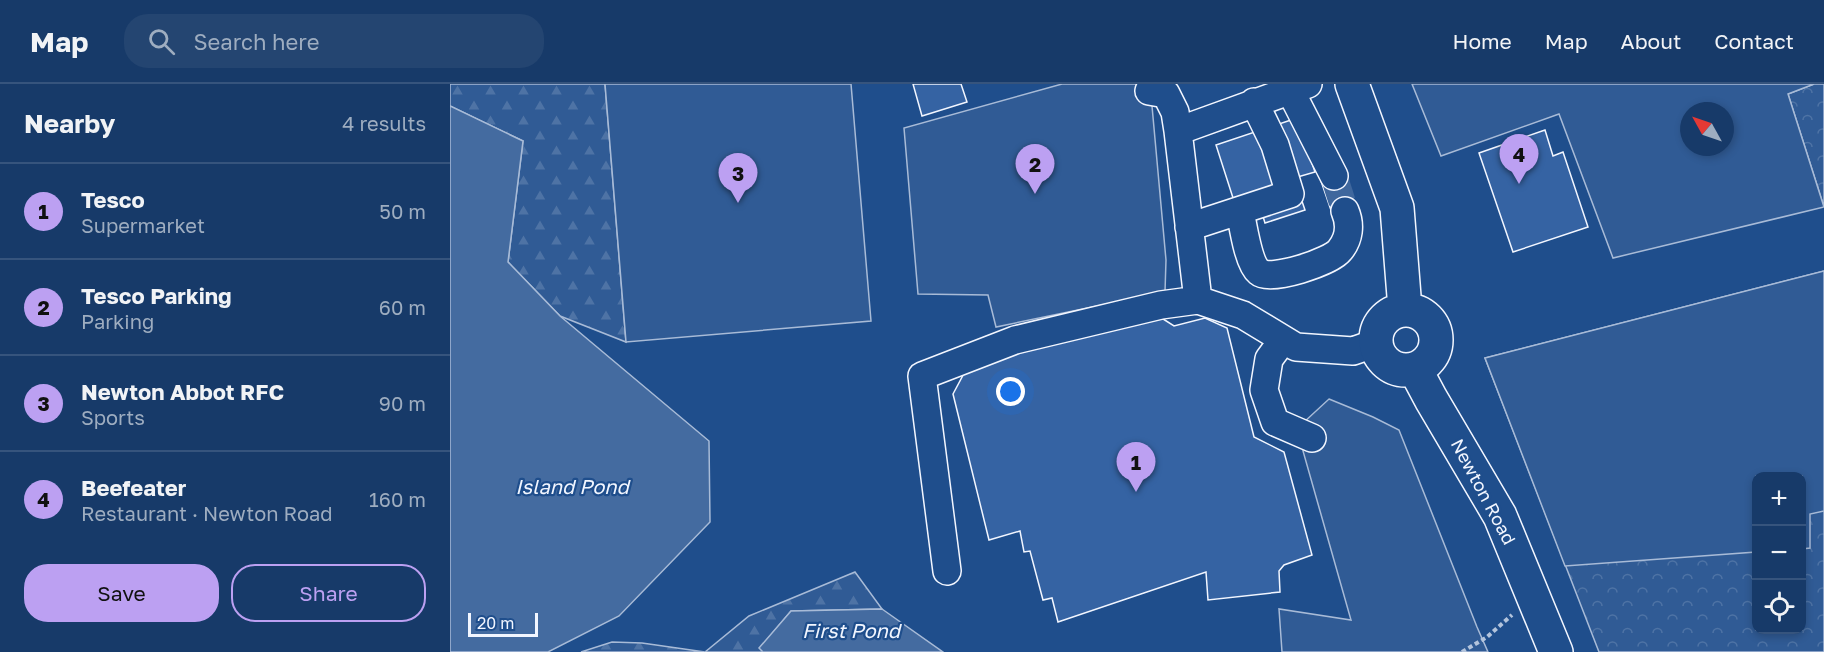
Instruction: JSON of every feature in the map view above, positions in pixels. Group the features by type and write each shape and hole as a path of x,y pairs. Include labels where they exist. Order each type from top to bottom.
{"main road":[{"path":"1352,84 1397,208 1405,309"},
{"path":"1405,309 1422,314 1430,320 1435,329 1435,349 1431,357 1415,369 1396,368 1388,364 1381,357 1376,343 1378,328 1383,319 1405,309"},
{"name":"Newton Road","path":"1415,369 1500,516 1556,652"}],"lane":[{"path":"1178,131 1299,87 1334,176"},
{"path":"1149,91 1166,94 1175,112 1198,300"},
{"path":"1189,227 1290,194 1275,146 1254,102"},
{"path":"1240,211 1253,266 1260,274 1274,276 1325,261 1339,252 1347,239 1349,221 1346,212"},
{"path":"947,571 922,376 1016,340 1161,305 1198,300 1243,315 1296,347 1353,351 1376,343"},
{"path":"1283,340 1269,359 1264,390 1275,422 1312,438"}],"path":[{"path":"1462,652 1487,637 1533,597"}],"green space":[{"path":"450,84 605,84 626,342 560,316 508,262 523,141 450,106"},
{"path":"1814,84 1824,84 1824,207 1788,94"},
{"path":"1824,271 1824,652 1599,652 1485,358"},
{"path":"855,572 882,609 791,611 760,648 763,652 705,652 749,616"},
{"path":"612,642 642,643 705,652 581,652"}],"shaded area":[{"path":"605,84 851,84 871,321 626,342"},
{"path":"1062,84 1150,84 1166,260 1165,292 996,327 988,295 918,294 904,128"},
{"path":"1412,84 1814,84 1788,94 1824,207 1613,258 1559,114 1441,156"},
{"path":"1824,271 1824,511 1810,514 1810,548 1806,548 1806,472 1752,472 1752,552 1565,566 1485,358"},
{"path":"1329,399 1399,430 1488,652 1282,652 1279,609 1351,620 1303,451 1303,423"}],"water":[{"name":"Island Pond","path":"450,106 523,141 508,262 560,316 709,441 710,522 619,616 548,652 450,652"},
{"name":"First Pond","path":"882,609 943,652 763,652 759,648 791,611"}],"building":[{"path":"913,84 961,84 967,102 922,116"},
{"path":"1297,118 1315,172 1294,178 1305,210 1265,223 1256,193 1234,201 1216,145"},
{"path":"1545,130 1553,156 1563,152 1588,227 1513,252 1479,153"},
{"path":"1339,174 1351,210 1333,216 1321,181"},
{"path":"1160,317 1174,326 1205,318 1227,328 1254,437 1284,452 1312,555 1284,565 1279,571 1280,592 1208,600 1206,572 1058,622 1052,598 1043,600 1030,551 1024,552 1020,531 989,540 953,394 968,366"}],"tunnel":[{"path":"1334,176 1345,211"}],"place":[{"name":"Beefeater","path":"1519,184"},
{"name":"Tesco Parking","path":"1035,194"},
{"name":"Newton Abbot RFC","path":"738,203"},
{"name":"Tesco","path":"1136,492"}]}
